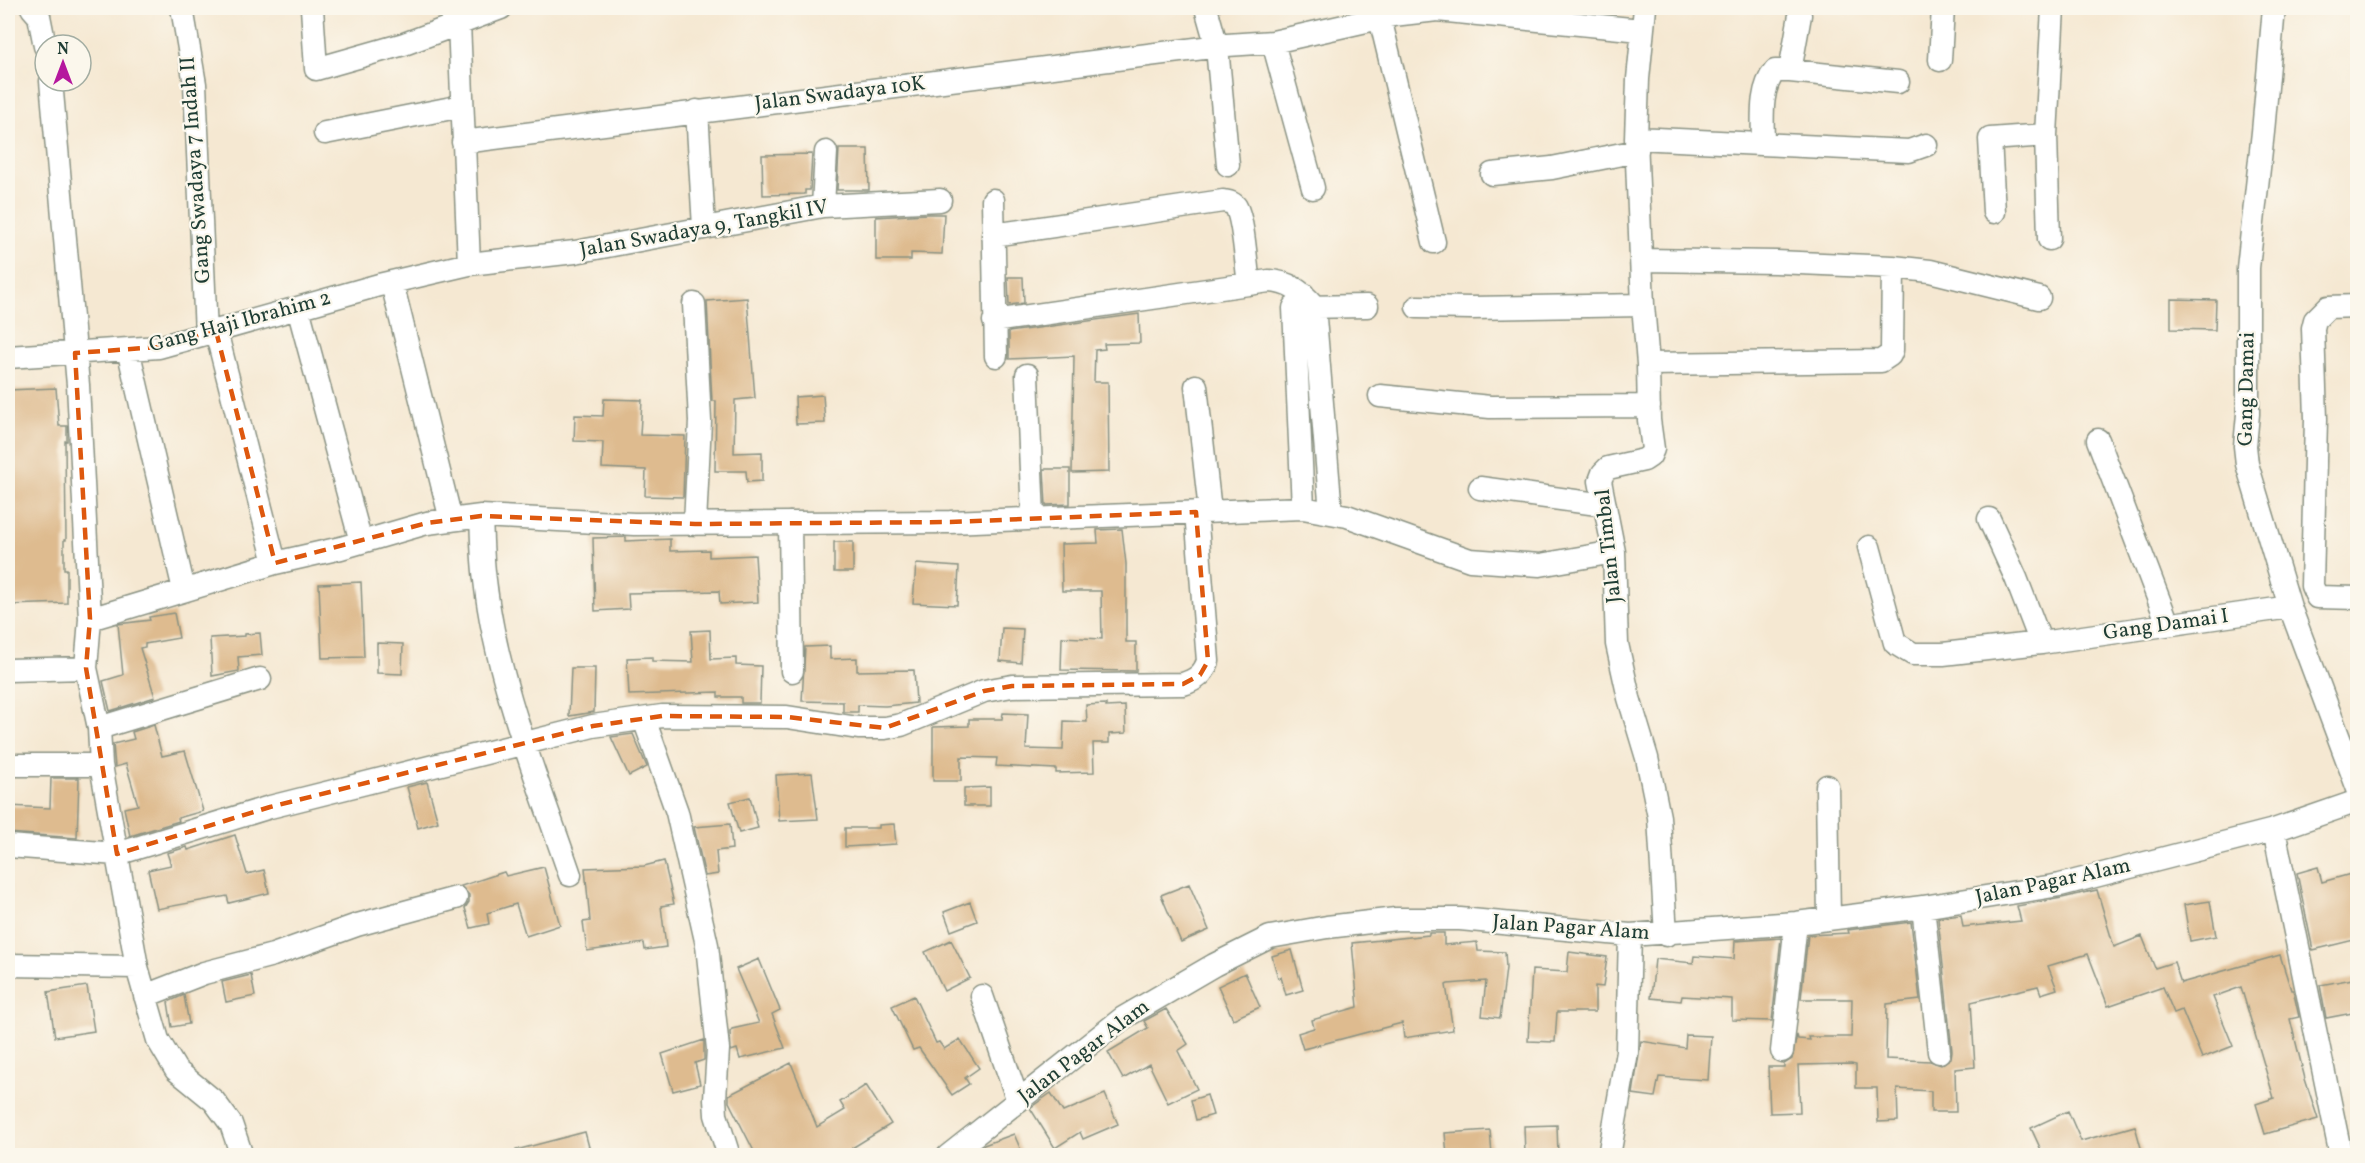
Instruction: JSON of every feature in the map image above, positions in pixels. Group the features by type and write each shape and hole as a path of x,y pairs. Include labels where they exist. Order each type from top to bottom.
{"street":[{"path":"32,8 39,16 43,33"},
{"name":"Gang Swadaya 7 Indah II","path":"182,8 195,84 211,332 275,563"},
{"path":"312,8 316,69 404,44 501,8"},
{"path":"1206,8 1217,47 1228,165"},
{"name":"Jalan Timbal","path":"1645,8 1641,30 1636,144 1643,260 1643,305 1653,449 1650,456 1644,460 1608,468 1600,481 1614,552 1617,644 1629,698 1647,758 1659,817 1666,934"},
{"path":"1940,60 1943,8"},
{"path":"2049,239 2046,135 2053,8"},
{"name":"Gang Damai","path":"2274,8 2264,132 2248,268 2248,414 2245,446 2247,464 2290,607 2358,789"},
{"name":"Jalan Swadaya 10K","path":"463,142 697,111 1273,42 1380,18 1437,10 1641,30"},
{"path":"1790,71 1800,15"},
{"path":"1380,18 1434,242"},
{"path":"459,23 469,264"},
{"path":"1273,42 1312,188"},
{"path":"1763,144 1764,103 1768,80 1775,71 1898,82"},
{"path":"52,93 75,353 90,619 86,668 99,728 101,765 137,967 158,1040 176,1070 214,1101 231,1124 242,1155"},
{"path":"326,133 462,106"},
{"path":"697,111 704,227"},
{"path":"1994,212 1990,139 2046,135"},
{"path":"1492,174 1552,168 1636,144 1763,144 1909,151 1926,146"},
{"path":"823,206 826,153"},
{"name":"Jalan Swadaya 9, Tangkil IV","path":"469,264 575,252 823,206 940,200"},
{"path":"993,200 996,356"},
{"path":"993,235 1223,201 1231,202 1236,207 1242,231 1249,284"},
{"path":"1643,260 1893,267 1930,271 2039,298"},
{"name":"Gang Haji Ibrahim 2","path":"8,357 159,347 469,264"},
{"path":"1648,364 1881,361 1890,355 1892,350 1893,267"},
{"path":"994,321 1249,284 1281,282 1292,285 1304,302 1331,513"},
{"path":"392,283 451,520"},
{"path":"1304,302 1367,306"},
{"path":"1303,508 1304,302"},
{"path":"694,304 700,420 695,524"},
{"path":"1417,307 1643,305"},
{"path":"2358,306 2328,308 2315,320 2313,328 2316,419 2312,586 2317,597 2358,598"},
{"path":"298,308 361,542"},
{"path":"128,349 184,590"},
{"path":"1027,375 1033,518"},
{"path":"8,846 117,854 270,807 592,726 644,718 662,716 787,717 858,728 885,728 901,725 984,691 1012,686 1183,684 1192,681 1205,669 1208,661 1196,386"},
{"path":"1380,396 1490,407 1649,406"},
{"path":"2098,440 2168,624"},
{"path":"1480,488 1605,505"},
{"path":"90,619 275,563 427,523 481,516 634,524 950,522 1303,508 1347,516 1470,560 1540,565 1614,552"},
{"path":"481,516 485,580 495,636 526,744 570,875"},
{"path":"1989,519 2016,578 2041,643"},
{"path":"790,523 792,671"},
{"name":"Gang Damai I","path":"1869,547 1895,643 1913,654 1943,654 2041,643 2290,607"},
{"path":"8,670 86,668"},
{"path":"99,728 260,679"},
{"path":"644,718 677,812 707,945 718,1049 716,1115 729,1155"},
{"path":"8,765 101,765"},
{"path":"1827,786 1829,919"},
{"name":"Jalan Pagar Alam","path":"948,1155 968,1149 1018,1101 1123,1018 1214,964 1270,937 1327,927 1407,919 1460,919 1630,935 1666,934 1829,919 1923,907 2060,885 2274,830 2358,801"},
{"path":"2274,830 2342,1155"},
{"path":"145,996 204,974 273,955 357,925 456,898"},
{"path":"1923,907 1940,1052"},
{"path":"1782,1051 1796,923"},
{"path":"1609,1155 1627,1052 1630,935"},
{"path":"8,965 137,967"},
{"path":"982,996 1018,1101"}],"highlighted area":[{"path":"216,331 275,563 427,523 481,516 695,524 950,522 1196,512 1208,661 1200,675 1183,684 1012,686 984,691 885,728 787,717 662,716 593,726 270,807 117,854 86,668 90,619 75,353 159,347"}],"building":[{"path":"839,149 868,149 869,190 837,190"},
{"path":"812,154 810,190 805,190 805,194 763,195 762,155"},
{"path":"944,214 942,254 911,253 911,260 876,260 876,217"},
{"path":"1008,277 1023,277 1024,303 1009,305"},
{"path":"747,298 755,398 735,400 734,453 762,452 762,481 747,482 746,471 715,471 716,401 712,401 707,301"},
{"path":"2171,299 2216,300 2215,330 2171,329"},
{"path":"1139,314 1140,343 1104,344 1105,349 1095,350 1094,382 1108,382 1109,472 1072,473 1074,356 1009,359 1009,332"},
{"path":"56,388 59,426 67,426 64,569 67,569 67,603 8,605 8,390"},
{"path":"823,395 825,423 796,424 795,397"},
{"path":"604,399 642,400 640,435 685,436 683,497 645,496 646,470 602,468 603,442 574,441 575,415 603,416"},
{"path":"1044,469 1070,469 1070,504 1046,505"},
{"path":"1122,529 1126,564 1126,642 1136,642 1136,671 1061,670 1062,637 1102,639 1101,591 1062,591 1061,544 1098,543 1097,530"},
{"path":"626,537 626,541 670,539 670,551 709,550 709,557 755,555 758,602 720,604 719,591 628,593 629,609 595,611 593,538"},
{"path":"834,542 853,542 853,572 834,572"},
{"path":"916,564 959,567 957,605 913,603"},
{"path":"361,582 364,657 322,658 319,584"},
{"path":"174,613 179,638 145,644 145,647 140,648 155,697 110,711 103,681 123,675 118,624 150,620 149,617"},
{"path":"1002,628 1023,629 1021,663 1000,661"},
{"path":"710,630 711,659 736,658 736,665 761,666 760,703 741,703 741,697 718,697 718,692 629,695 627,658 652,657 652,661 693,662 691,631"},
{"path":"260,633 262,655 238,657 239,671 212,676 210,638"},
{"path":"377,643 403,644 402,674 377,673"},
{"path":"830,646 830,659 857,658 857,671 914,670 916,703 885,706 858,705 858,712 843,712 843,702 802,701 805,647"},
{"path":"571,668 595,668 594,712 569,716"},
{"path":"1106,704 1106,707 1125,706 1126,733 1109,734 1109,743 1093,743 1094,772 1056,773 1056,769 996,766 997,758 961,757 961,781 933,781 933,727 969,726 969,719 1002,719 1003,713 1028,714 1026,749 1063,750 1064,721 1087,722 1086,705"},
{"path":"154,725 162,756 185,751 203,811 130,836 124,808 138,805 126,764 115,767 113,744 134,739 132,732"},
{"path":"633,734 647,767 629,776 611,737"},
{"path":"812,773 818,819 779,821 776,775"},
{"path":"51,778 79,778 77,838 8,833 8,806 50,808"},
{"path":"427,782 438,822 418,828 407,787"},
{"path":"990,787 990,806 964,806 964,788"},
{"path":"750,797 758,828 739,833 730,802"},
{"path":"730,824 732,849 716,851 718,874 705,876 694,827"},
{"path":"894,824 896,844 845,847 845,828 879,828 879,825"},
{"path":"235,835 247,874 264,870 269,893 229,903 227,896 157,909 148,870 171,865 167,853 187,847 188,850"},
{"path":"664,861 674,904 661,906 666,947 645,950 644,943 587,951 583,922 590,921 585,868 644,866"},
{"path":"544,867 560,925 526,936 516,904 487,913 489,924 471,928 465,908 469,902 469,895 461,886 504,872 506,876"},
{"path":"2318,867 2322,882 2358,872 2358,939 2313,950 2297,873"},
{"path":"1189,884 1209,930 1181,942 1161,895"},
{"path":"2097,890 2114,947 2142,936 2155,968 2174,962 2181,983 2280,955 2291,990 2293,990 2299,1017 2290,1019 2318,1119 2265,1134 2256,1104 2274,1098 2241,987 2213,997 2233,1046 2202,1058 2182,1010 2174,1013 2163,987 2108,1006 2088,954 2048,966 2057,989 2041,994 2038,986 1971,1002 1975,1067 1955,1069 1956,1112 1931,1112 1931,1091 1897,1089 1898,1121 1878,1122 1877,1088 1856,1088 1856,1065 1851,1064 1798,1065 1800,1112 1770,1113 1768,1067 1784,1067 1784,1064 1792,1059 1797,1035 1798,1039 1810,1040 1809,1037 1851,1037 1852,999 1801,999 1808,935 1849,933 1848,930 1911,922 1920,1000 1887,1004 1886,1059 1930,1061 1941,1065 1951,1058 1952,1051 1938,918 1961,915 1963,927 2021,921 2017,906"},
{"path":"2210,901 2216,936 2190,941 2184,905"},
{"path":"970,902 977,921 951,931 944,912"},
{"path":"1429,933 1444,933 1444,945 1477,942 1478,951 1505,952 1506,968 1500,1018 1482,1016 1486,981 1448,984 1446,985 1453,1030 1404,1038 1402,1023 1303,1049 1298,1033 1314,1028 1312,1020 1358,1007 1352,943 1429,935"},
{"path":"1781,938 1772,1021 1732,1020 1732,999 1682,996 1681,1001 1651,998 1655,959 1693,963 1694,956 1734,959 1735,941"},
{"path":"951,940 970,978 944,991 925,952"},
{"path":"1292,950 1303,990 1286,995 1272,956"},
{"path":"1569,952 1607,957 1603,987 1595,986 1595,1012 1557,1012 1555,1042 1528,1041 1532,970 1567,972"},
{"path":"759,959 780,1010 772,1014 785,1048 740,1059 737,1049 731,1051 730,1032 732,1029 759,1023 736,969"},
{"path":"1245,973 1260,1007 1233,1019 1218,986"},
{"path":"251,975 255,996 226,1002 222,982"},
{"path":"2358,978 2358,1012 2326,1018 2320,985"},
{"path":"87,986 94,1031 55,1037 48,992"},
{"path":"184,995 189,1024 172,1027 168,1002"},
{"path":"914,996 936,1043 939,1042 944,1049 960,1039 979,1068 965,1078 969,1084 952,1095 919,1048 913,1050 892,1006"},
{"path":"1166,1009 1188,1044 1178,1051 1197,1089 1168,1103 1149,1064 1123,1079 1108,1052 1148,1028 1144,1021"},
{"path":"1686,1035 1711,1036 1708,1080 1659,1077 1655,1097 1633,1094 1641,1041 1685,1048"},
{"path":"704,1040 704,1060 695,1063 700,1084 673,1091 662,1054"},
{"path":"791,1063 817,1127 845,1110 840,1102 866,1085 891,1124 852,1148 857,1155 756,1155 729,1102 729,1095"},
{"path":"1051,1093 1063,1112 1105,1094 1118,1124 1083,1139 1080,1132 1055,1148 1030,1108"},
{"path":"1207,1095 1213,1115 1196,1120 1191,1100"},
{"path":"2068,1111 2081,1141 2135,1126 2143,1155 2043,1154 2031,1128"},
{"path":"1557,1125 1558,1155 1525,1155 1524,1126"},
{"path":"1490,1130 1492,1155 1447,1155 1445,1133"},
{"path":"585,1132 590,1151 572,1155 516,1155 516,1150"},
{"path":"1014,1134 1023,1155 970,1155 984,1145"}]}
